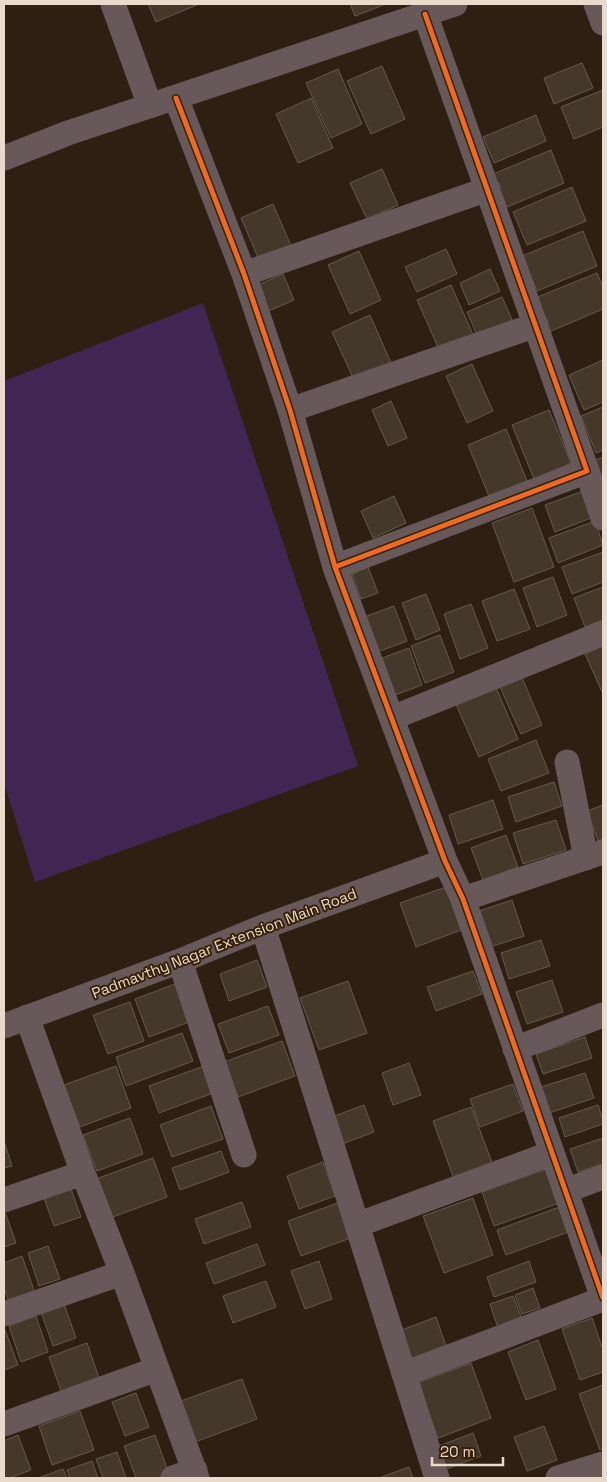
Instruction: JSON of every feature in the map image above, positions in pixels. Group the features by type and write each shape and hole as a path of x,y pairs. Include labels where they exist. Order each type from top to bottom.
{"street":[{"path":"113,4 150,106"},
{"path":"4,158 412,12 455,4"},
{"path":"596,4 603,24"},
{"path":"412,12 488,189 603,518"},
{"path":"176,98 244,274 290,410 335,567 445,861 463,899 603,1299 404,1374"},
{"path":"244,274 488,189"},
{"path":"290,410 536,325"},
{"path":"335,567 587,471"},
{"path":"392,718 603,633"},
{"path":"463,899 595,855 567,762"},
{"name":"Padmavthy Nagar Extension Main Road","path":"4,1026 180,961 263,927 445,861"},
{"path":"263,927 437,1478"},
{"path":"180,961 244,1154"},
{"path":"515,1049 603,1015"},
{"path":"27,1017 157,1370 188,1476"},
{"path":"357,1225 552,1154"},
{"path":"4,1200 83,1172"},
{"path":"565,1191 603,1177"},
{"path":"4,1314 122,1273"},
{"path":"4,1424 157,1370"},
{"path":"558,1478 603,1464"}],"shaded area":[{"path":"203,303 358,766 35,882 4,783 4,381"}],"building":[{"path":"148,4 199,4 156,22"},
{"path":"350,4 386,4 355,16"},
{"path":"582,63 593,88 554,104 544,78"},
{"path":"382,66 405,119 371,134 347,81"},
{"path":"338,69 362,124 331,138 306,83"},
{"path":"603,90 603,127 574,139 561,107"},
{"path":"311,98 333,148 298,163 276,114"},
{"path":"536,115 546,141 494,163 483,137"},
{"path":"551,150 564,183 507,207 493,174"},
{"path":"382,169 398,205 367,219 350,183"},
{"path":"572,187 586,221 527,245 513,212"},
{"path":"273,204 292,248 260,262 241,218"},
{"path":"583,231 597,266 537,291 522,256"},
{"path":"446,249 457,274 417,292 405,267"},
{"path":"359,251 381,300 350,314 328,265"},
{"path":"490,269 500,291 469,305 460,283"},
{"path":"597,273 603,287 603,309 549,332 535,298"},
{"path":"283,274 294,300 264,313 253,287"},
{"path":"451,285 475,339 441,354 417,300"},
{"path":"502,297 514,324 479,340 467,312"},
{"path":"370,315 391,363 354,380 332,332"},
{"path":"603,360 603,402 584,410 569,375"},
{"path":"472,364 493,411 467,423 446,376"},
{"path":"391,401 407,438 388,446 372,410"},
{"path":"603,407 603,450 596,453 581,416"},
{"path":"549,410 571,463 534,479 512,425"},
{"path":"506,429 527,481 489,496 468,445"},
{"path":"603,457 603,493 591,462"},
{"path":"586,490 596,516 555,532 545,505"},
{"path":"394,496 406,523 373,538 361,511"},
{"path":"532,508 554,567 514,582 492,523"},
{"path":"595,521 603,545 558,563 549,538"},
{"path":"603,552 603,582 572,594 562,567"},
{"path":"368,567 378,593 361,599 352,574"},
{"path":"553,577 567,615 537,627 523,588"},
{"path":"603,587 603,620 585,627 574,598"},
{"path":"514,589 530,629 497,641 482,601"},
{"path":"426,594 440,630 416,640 402,603"},
{"path":"471,604 488,648 460,659 444,614"},
{"path":"394,606 407,641 372,654 359,619"},
{"path":"440,635 454,672 425,683 411,646"},
{"path":"603,646 603,694 585,654"},
{"path":"409,648 422,685 395,695 382,658"},
{"path":"521,675 542,725 521,734 499,685"},
{"path":"495,685 518,739 479,757 455,702"},
{"path":"536,740 549,773 501,791 488,759"},
{"path":"554,782 562,806 516,822 508,797"},
{"path":"493,800 503,829 458,844 449,815"},
{"path":"603,805 603,839 598,841 587,811"},
{"path":"556,820 566,850 523,864 513,833"},
{"path":"506,835 518,867 483,880 471,848"},
{"path":"446,887 461,930 416,947 400,903"},
{"path":"512,900 524,936 490,947 479,911"},
{"path":"541,940 550,966 509,979 501,953"},
{"path":"257,960 267,987 229,1001 220,974"},
{"path":"473,971 482,994 436,1011 427,987"},
{"path":"552,980 563,1012 527,1024 516,992"},
{"path":"348,981 367,1033 319,1050 300,998"},
{"path":"175,984 189,1022 149,1037 135,999"},
{"path":"130,1002 144,1041 108,1054 93,1015"},
{"path":"268,1006 279,1035 229,1053 218,1024"},
{"path":"182,1033 193,1061 126,1086 116,1057"},
{"path":"585,1037 592,1058 543,1074 536,1054"},
{"path":"282,1041 295,1076 238,1097 224,1062"},
{"path":"409,1063 421,1095 393,1105 382,1073"},
{"path":"116,1066 131,1108 80,1127 64,1085"},
{"path":"204,1066 213,1093 159,1113 149,1086"},
{"path":"585,1073 594,1098 549,1113 541,1087"},
{"path":"513,1084 523,1111 480,1127 470,1099"},
{"path":"364,1105 374,1132 334,1147 324,1120"},
{"path":"598,1105 603,1124 565,1137 559,1118"},
{"path":"211,1106 223,1139 172,1157 160,1125"},
{"path":"471,1107 493,1165 454,1179 433,1121"},
{"path":"130,1118 143,1154 97,1171 83,1135"},
{"path":"603,1138 603,1164 578,1172 570,1149"},
{"path":"4,1141 12,1166 4,1168"},
{"path":"221,1151 229,1172 180,1190 172,1168"},
{"path":"153,1158 167,1197 110,1218 96,1179"},
{"path":"323,1162 335,1196 299,1209 287,1176"},
{"path":"549,1168 562,1202 494,1226 482,1192"},
{"path":"71,1189 81,1217 54,1226 44,1198"},
{"path":"473,1198 493,1255 444,1273 423,1216"},
{"path":"346,1200 359,1235 301,1256 288,1221"},
{"path":"242,1202 251,1227 204,1244 195,1219"},
{"path":"562,1206 571,1231 506,1255 497,1230"},
{"path":"4,1212 16,1243 4,1247"},
{"path":"257,1244 265,1265 214,1284 206,1263"},
{"path":"48,1246 60,1279 39,1286 28,1253"},
{"path":"22,1256 35,1293 9,1302 4,1288 4,1263"},
{"path":"319,1261 332,1299 305,1309 291,1271"},
{"path":"529,1261 536,1282 494,1297 487,1277"},
{"path":"266,1281 276,1307 233,1323 223,1296"},
{"path":"533,1288 540,1308 522,1314 515,1295"},
{"path":"513,1296 522,1319 498,1328 490,1304"},
{"path":"64,1304 76,1338 53,1346 41,1312"},
{"path":"36,1316 48,1352 21,1362 9,1326"},
{"path":"436,1317 446,1346 410,1360 399,1331"},
{"path":"592,1318 603,1350 603,1372 580,1380 562,1329"},
{"path":"4,1327 18,1365 4,1370"},
{"path":"538,1340 556,1389 526,1400 508,1352"},
{"path":"87,1343 99,1378 61,1391 49,1357"},
{"path":"471,1363 491,1418 438,1438 417,1383"},
{"path":"242,1379 257,1419 195,1442 181,1401"},
{"path":"603,1385 603,1448 600,1450 579,1394"},
{"path":"136,1393 149,1427 125,1436 112,1402"},
{"path":"80,1411 94,1450 52,1465 39,1426"},
{"path":"544,1426 557,1460 527,1471 514,1437"},
{"path":"473,1433 481,1456 439,1472 431,1449"},
{"path":"18,1435 31,1470 4,1478 4,1441"},
{"path":"155,1435 169,1474 158,1478 136,1478 124,1446"},
{"path":"117,1452 126,1478 103,1478 96,1459"},
{"path":"92,1461 98,1478 70,1478 67,1470"},
{"path":"409,1467 413,1478 379,1478"},
{"path":"63,1469 67,1478 38,1478"}],"cycle path":[{"path":"335,567 587,471 425,14"},
{"path":"176,98 244,274 290,410 335,567 445,861 463,899 603,1298"}]}
